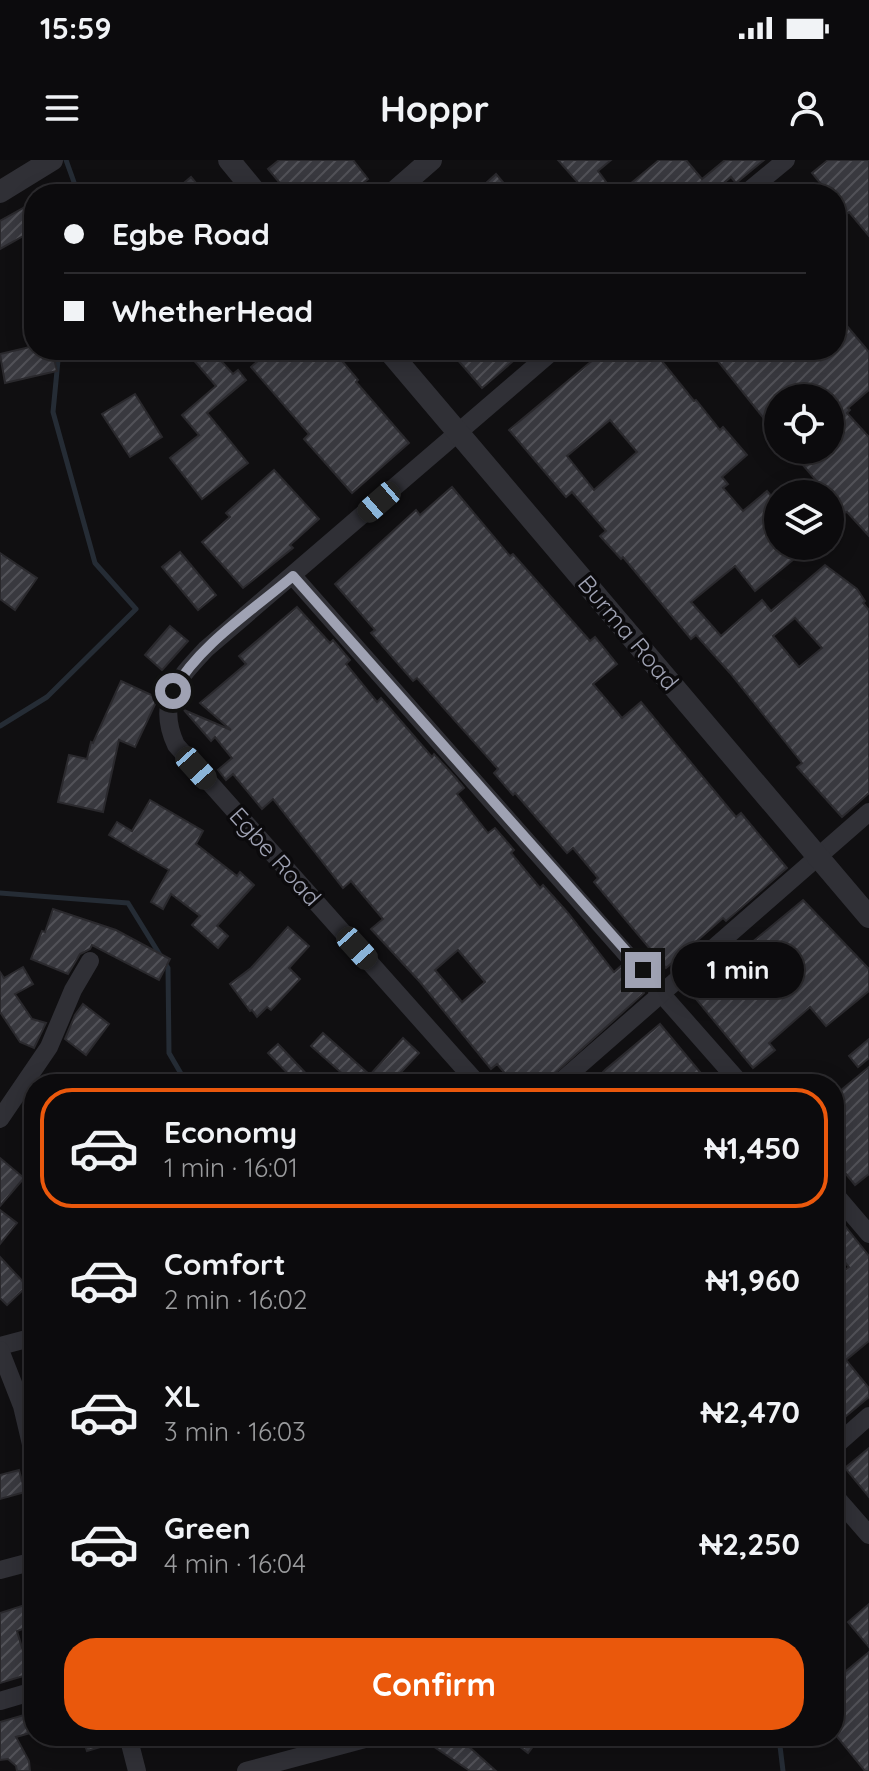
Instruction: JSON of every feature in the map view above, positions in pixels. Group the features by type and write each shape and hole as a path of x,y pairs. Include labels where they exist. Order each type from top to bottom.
{"street":[{"path":"0,178 30,160"},
{"path":"0,192 52,160"},
{"path":"229,160 249,184"},
{"path":"403,184 431,160"},
{"path":"757,184 786,160"},
{"name":"Burma Road","path":"397,360 869,917"},
{"name":"Egbe Road","path":"469,1074 176,745 167,726 168,706 184,673 206,649 542,360"},
{"path":"293,576 732,1074"},
{"path":"570,1074 869,812"},
{"path":"31,1074 49,1047 73,990 90,961"},
{"path":"0,1119 24,1084"},
{"path":"844,1205 869,1234"},
{"path":"24,1339 0,1348 24,1414"},
{"path":"844,1438 869,1416"},
{"path":"844,1506 869,1535"},
{"path":"0,1570 24,1564"},
{"path":"0,1701 24,1694"},
{"path":"131,1746 137,1771"},
{"path":"246,1771 271,1768 343,1746"}],"building":[{"path":"279,160 353,160 368,179 362,184 281,184 268,169"},
{"path":"558,160 611,160 598,171 608,184 579,184"},
{"path":"659,160 686,160 702,179 725,160 764,160 736,183 731,177 723,184 630,184"},
{"path":"828,160 869,160 869,236 849,212 846,215 846,184 821,184 812,173"},
{"path":"496,174 504,184 485,184"},
{"path":"191,177 197,184 183,184"},
{"path":"24,208 24,236 0,249 0,221"},
{"path":"846,325 869,352 869,390 848,408 847,413 869,437 869,536 847,512 844,513 844,480 816,480 802,464 844,464 844,384 764,384 764,419 717,360 846,360"},
{"path":"24,348 24,360 54,360 57,371 5,383 0,354"},
{"path":"194,360 220,360 233,374 238,370 246,380 207,413 248,463 202,499 170,458 199,435 182,415 216,386"},
{"path":"259,360 341,360 358,380 356,382 409,443 352,493 304,439 309,434 251,367"},
{"path":"458,360 514,360 482,388"},
{"path":"593,360 661,360 720,430 723,427 747,455 722,477 728,484 723,488 743,511 764,494 764,560 793,560 755,591 735,566 691,602 721,636 762,600 771,611 825,565 857,589 865,601 863,603 869,610 869,793 842,817 797,767 802,763 730,673 696,635 691,639 623,557 621,559 600,536 606,531 572,492 566,497 509,430","holes":["610,420 637,452 594,490 567,456","795,618 822,648 799,667 773,636"]},
{"path":"135,394 162,437 130,457 102,414"},
{"path":"274,470 319,519 290,545 293,548 243,588 202,542 230,517 226,513"},
{"path":"452,487 510,556 513,554 590,641 595,637 617,664 593,684 622,718 641,702 736,817 741,813 787,868 666,968 594,882 598,878 573,848 567,853 515,793 513,795 494,773 498,769 417,678 413,681 371,633 375,630 335,584 416,510 420,515"},
{"path":"180,552 216,595 198,610 162,567"},
{"path":"0,553 37,578 15,610 0,599"},
{"path":"297,607 350,660 346,664 377,702 381,698 432,757 434,754 455,777 464,788 457,794 488,833 495,828 514,850 511,853 540,888 543,885 568,913 614,972 621,966 644,993 554,1074 506,1074 497,1064 491,1069 420,982 371,929 383,919 351,881 343,888 273,799 262,809 233,774 226,780 218,770 232,758 215,737 211,741 184,710 231,730 200,703 246,664 239,656","holes":["458,950 485,982 462,1002 435,970"]},
{"path":"170,626 188,641 162,670 145,655"},
{"path":"121,681 158,698 135,747 119,740 103,812 58,802 69,755 87,759 91,742"},
{"path":"150,800 203,831 196,844 237,876 240,872 254,885 217,926 228,936 218,948 192,925 200,916 171,894 163,909 151,902 169,870 109,835 117,822 132,831"},
{"path":"803,900 869,969 869,991 826,1026 810,1007 769,1043 775,1050 753,1068 691,993"},
{"path":"53,909 116,930 170,959 159,980 92,945 80,954 68,974 31,959"},
{"path":"288,927 309,946 289,968 300,979 271,1010 267,1007 257,1017 230,984 251,968"},
{"path":"23,967 33,984 15,994 32,1019 46,1023 34,1048 20,1042 0,1012 0,972 4,978"},
{"path":"83,1004 109,1024 86,1055 65,1039"},
{"path":"660,1024 702,1074 601,1074"},
{"path":"323,1033 369,1074 343,1074 311,1046"},
{"path":"403,1038 419,1053 399,1074 371,1074"},
{"path":"869,1039 869,1058 858,1067 849,1056"},
{"path":"278,1044 306,1074 288,1074 268,1053"},
{"path":"869,1067 869,1174 855,1185 844,1171 844,1088"},
{"path":"0,1158 24,1178 0,1206"},
{"path":"0,1210 17,1223 0,1244"},
{"path":"844,1225 869,1256 869,1341 846,1360 869,1388 869,1397 844,1418 844,1271 849,1267 844,1261"},
{"path":"0,1257 24,1283 24,1289 7,1305 0,1298"},
{"path":"869,1448 869,1497 845,1468"},
{"path":"19,1470 24,1492 0,1499 0,1475"},
{"path":"869,1604 869,1647 848,1622"},
{"path":"24,1605 24,1629 17,1631 24,1654 24,1676 0,1683 0,1613"},
{"path":"869,1652 869,1771 865,1771 844,1745 844,1673"},
{"path":"24,1715 24,1735 16,1737 29,1761 30,1771 17,1771 8,1759 0,1760 0,1722"},
{"path":"85,1746 104,1746 87,1751"},
{"path":"433,1746 468,1746 496,1771 470,1771"},
{"path":"519,1746 533,1746 528,1753"}],"waterway":[{"path":"66,160 75,184"},
{"path":"0,726 47,697 136,609 95,563 53,412 58,360"},
{"path":"0,893 128,903 168,968 169,1053 181,1074"},
{"path":"780,1746 783,1771"}],"route":[{"path":"173,691 184,673 206,649 293,576 643,970"}]}
